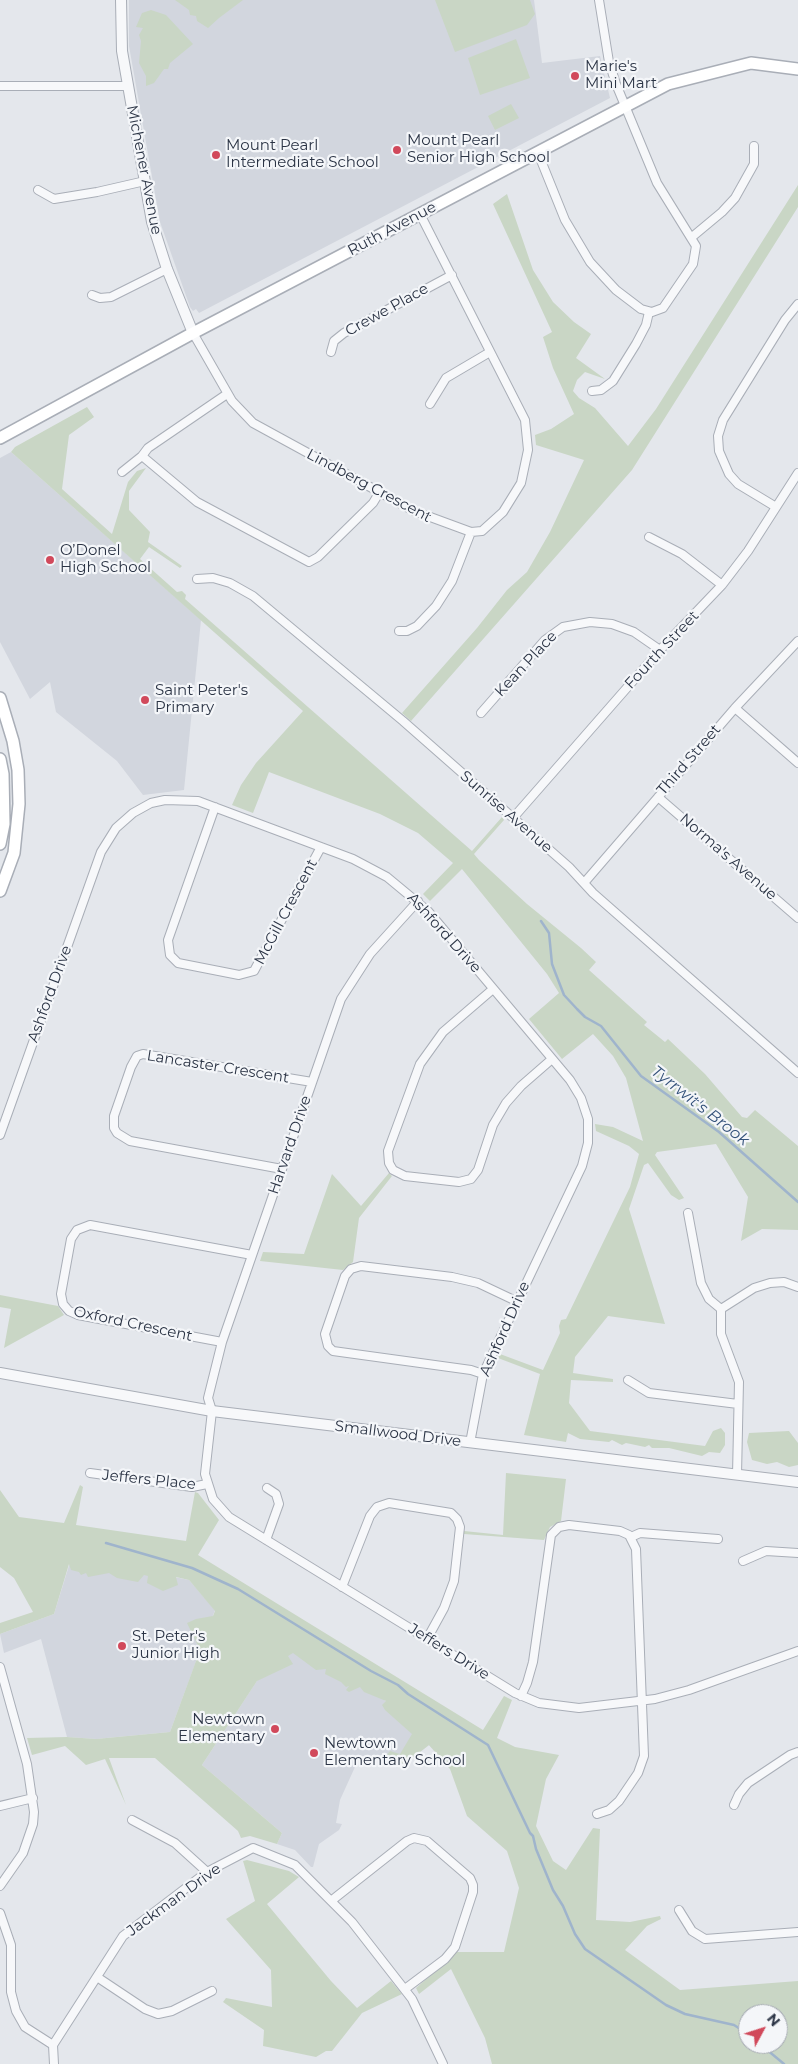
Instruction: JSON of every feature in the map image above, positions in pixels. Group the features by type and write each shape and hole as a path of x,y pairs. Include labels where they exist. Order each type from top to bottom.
{"main road":[{"name":"Ruth Avenue","path":"0,438 193,334 668,84 728,67 762,63 798,69"},
{"path":"0,698 13,741 18,770 19,804 14,853 0,891"},
{"path":"0,759 3,774 4,824 0,844"}],"street":[{"name":"Michener Avenue","path":"121,0 120,32 152,222 167,269 193,334"},
{"path":"538,153 565,220 582,251 616,290 649,312 656,312 667,304 689,271 696,251 692,237 661,191 625,106 609,62 599,0"},
{"path":"0,86 128,86"},
{"path":"692,237 722,212 735,198 754,164 754,146"},
{"path":"38,190 54,199 145,181"},
{"path":"399,630 407,630 417,626 436,606 452,581 471,532 487,527 503,512 517,490 527,459 528,441 523,415 420,214"},
{"path":"92,295 100,298 111,297 167,269"},
{"name":"Crewe Place","path":"331,352 334,341 344,334 452,275"},
{"path":"776,507 738,484 730,474 718,451 718,436 723,420 785,320 798,304"},
{"path":"592,391 601,390 613,381 646,325 649,312"},
{"name":"Lindberg Crescent","path":"193,334 227,394 241,412 253,423 424,516 471,532"},
{"path":"430,404 446,378 490,352"},
{"path":"122,472 142,456 148,448 227,394"},
{"path":"142,456 203,505 306,562 318,557 373,503 379,493"},
{"name":"Fourth Street","path":"513,818 660,650 722,585 798,473"},
{"path":"650,537 682,554 722,585"},
{"name":"Sunrise Avenue","path":"197,579 213,578 230,582 253,596 404,721 798,1073"},
{"name":"Kean Place","path":"481,713 545,640 563,627 590,622 612,624 634,632 660,650"},
{"name":"Third Street","path":"584,883 735,708 798,641"},
{"path":"735,708 798,763"},
{"name":"Norma's Avenue","path":"658,797 798,918"},
{"name":"Ashford Drive","path":"0,1135 4,1113 98,859 107,839 126,817 158,801 185,799 215,807 321,847 381,873 418,901 494,989 552,1059 581,1098 588,1119 588,1142 582,1166 516,1301 484,1374 470,1443"},
{"name":"McGill Crescent","path":"215,807 167,944 172,958 182,964 239,975 247,975 254,971 321,847"},
{"name":"Harvard Drive","path":"212,1411 208,1398 222,1342 312,1082 347,989 370,954 418,901"},
{"path":"494,989 444,1032 420,1064 388,1151 388,1162 393,1170 405,1176 459,1182 471,1179 476,1173 493,1125 506,1103 521,1086 552,1059"},
{"name":"Lancaster Crescent","path":"282,1169 130,1141 122,1138 114,1128 114,1116 131,1067 137,1056 144,1054 312,1082"},
{"path":"688,1213 701,1283 709,1299 721,1309"},
{"name":"Oxford Crescent","path":"222,1342 69,1312 62,1304 61,1294 71,1239 77,1230 90,1225 252,1255"},
{"path":"484,1374 471,1370 333,1352 326,1342 325,1334 345,1276 351,1269 361,1266 452,1276 478,1283 516,1301"},
{"path":"721,1309 754,1288 770,1283 784,1282 798,1286"},
{"path":"721,1309 721,1334 739,1382 737,1475"},
{"name":"Smallwood Drive","path":"0,1373 212,1411 798,1482"},
{"path":"628,1380 649,1393 738,1404"},
{"name":"Jeffers Drive","path":"212,1411 206,1464 207,1484 213,1499 224,1513 521,1696 548,1706 572,1708 643,1701 689,1690 798,1651"},
{"name":"Jeffers Place","path":"90,1473 192,1488 207,1484"},
{"path":"266,1540 279,1504 276,1494 267,1488"},
{"path":"342,1587 370,1516 377,1507 389,1503 451,1513 457,1519 460,1528 454,1581 444,1608 426,1639"},
{"path":"521,1696 533,1662 550,1535 559,1527 568,1525 620,1532 632,1537 636,1549 644,1751 640,1769 619,1801 609,1810 597,1814"},
{"path":"632,1537 640,1533 718,1539"},
{"path":"743,1561 766,1551 798,1553"},
{"path":"0,1667 27,1764 33,1798 33,1824 28,1840 15,1868 0,1886"},
{"path":"734,1805 738,1794 748,1783 790,1754 798,1752"},
{"path":"0,1806 33,1798"},
{"path":"132,1820 175,1843 206,1872"},
{"path":"331,1901 407,1841 414,1838 427,1841 470,1878 474,1884 473,1892 455,1947 445,1959 405,1989"},
{"name":"Jackman Drive","path":"52,2045 123,1936 206,1872 253,1848 295,1865 352,1922 405,1989 443,2064"},
{"path":"680,1910 692,1931 705,1939 798,1932"},
{"path":"0,1912 11,1945 11,1992 16,2011 25,2027 52,2045 54,2064"},
{"path":"97,1977 145,2009 158,2014 172,2011 212,1991"}],"shaded area":[{"path":"129,0 534,0 542,63 600,56 610,98 199,313 196,309 193,311 190,307 160,222 129,46"},
{"path":"11,452 201,620 184,790 143,795 117,761 56,712 50,682 30,699 0,642 0,458"},
{"name":"St. Peter's Junior High","path":"72,1556 189,1580 215,1610 170,1732 96,1739 67,1737 41,1639 4,1653 0,1634 54,1614"},
{"name":"Newtown Elementary School","path":"285,1638 440,1735 450,1769 429,1745 406,1763 400,1764 360,1756 340,1800 336,1823 342,1824 339,1830 319,1844 313,1867 295,1850 277,1844 282,1833 202,1765"}],"green space":[{"path":"175,0 243,0 208,28 197,21 196,16 190,15 189,10"},
{"path":"435,0 530,0 535,14 527,25 455,52"},
{"path":"151,10 166,15 193,44 170,63 168,69 164,69 154,83 146,86 146,76 139,63 141,41 139,35 143,28 136,27 142,13"},
{"path":"516,39 530,78 480,95 468,58"},
{"path":"511,104 519,118 495,130 488,116"},
{"path":"798,185 798,207 632,470 411,721 402,713 477,628 507,590 527,572 550,532 584,460 536,445 535,435 551,429 574,414 553,368 543,337 552,332 493,204 507,194 533,270 553,302 574,322 591,334 576,358 605,379 585,372 577,380 573,391 579,398 595,408 628,446 656,409"},
{"path":"87,407 94,417 69,435 62,489 112,534 128,482 137,471 146,468 129,491 129,510 150,532 148,542 182,566 180,568 149,547 140,559 177,592 182,591 186,595 185,599 472,851 502,817 504,820 474,854 479,860 527,904 596,962 589,970 647,1022 644,1025 665,1042 668,1039 705,1074 742,1117 747,1118 755,1110 798,1146 798,1230 762,1229 741,1241 748,1197 716,1144 657,1152 655,1155 684,1198 679,1200 671,1195 648,1163 644,1165 629,1209 665,1324 608,1316 575,1357 573,1373 613,1379 613,1382 571,1380 569,1403 590,1431 705,1446 713,1431 721,1428 725,1433 725,1445 720,1453 709,1452 702,1456 669,1448 652,1448 649,1445 645,1447 626,1443 622,1445 612,1440 609,1442 580,1439 568,1433 566,1442 524,1435 540,1374 498,1358 500,1354 543,1370 560,1333 559,1326 561,1320 566,1319 630,1187 639,1154 629,1146 596,1131 595,1124 613,1127 643,1141 626,1078 613,1056 593,1034 562,1059 529,1019 559,993 547,974 462,869 430,901 423,894 453,863 418,833 380,814 269,772 253,813 232,805 241,785 256,763 303,711 11,452 15,447"},
{"path":"389,1173 392,1176 359,1218 353,1262 343,1270 260,1261 263,1252 304,1254 332,1174 361,1206"},
{"path":"0,1295 58,1306 64,1315 4,1348 11,1309 0,1307"},
{"path":"789,1431 798,1443 798,1465 789,1467 777,1462 767,1464 752,1460 747,1442 749,1433"},
{"path":"506,1473 566,1479 561,1521 550,1527 544,1540 464,1534 464,1531 503,1535"},
{"path":"80,1485 83,1487 76,1525 186,1541 195,1492 198,1493 219,1520 198,1555 483,1730 504,1696 512,1700 497,1738 515,1747 559,1755 546,1779 536,1826 553,1861 566,1870 593,1828 600,1829 596,1920 630,1922 660,1916 661,1919 647,1926 625,1950 680,1990 798,1981 798,2064 492,2064 485,2038 451,1969 419,1994 416,1988 457,1952 504,1952 519,1888 507,1851 467,1816 450,1769 429,1745 406,1763 392,1764 386,1760 386,1756 390,1751 400,1754 412,1734 385,1710 382,1705 386,1701 364,1692 360,1687 349,1692 346,1690 349,1686 346,1687 341,1682 325,1674 326,1669 316,1670 293,1653 288,1656 293,1664 257,1681 202,1765 282,1833 277,1844 250,1836 241,1838 238,1831 155,1758 109,1758 126,1805 105,1759 86,1765 65,1746 32,1755 27,1738 67,1737 96,1739 170,1732 200,1650 187,1623 196,1619 213,1616 215,1611 189,1580 176,1577 178,1585 163,1591 147,1583 148,1576 144,1575 138,1582 117,1578 109,1573 88,1577 86,1573 81,1575 79,1572 71,1570 69,1564 54,1614 0,1634 0,1623 33,1612 14,1578 0,1567 0,1490 19,1517 64,1523"},
{"path":"247,1860 289,1871 299,1877 267,1904 331,1981 357,2008 391,1981 402,1994 362,2013 332,2051 326,2051 316,2057 263,2046 264,2030 223,2002 226,1998 272,2007 271,1970 226,1919 255,1901 243,1861"}],"waterway":[{"name":"Tyrrwit's Brook","path":"541,921 549,933 552,964 564,995 585,1017 601,1026 641,1076 719,1132 798,1202"},
{"path":"106,1543 192,1568 238,1589 371,1671 398,1685 408,1694 488,1745 533,1836 536,1849 553,1890 563,1906 575,1934 585,1949 666,2005 685,2014 738,2028"},
{"path":"772,2054 784,2064"}],"place":[{"name":"Marie's Mini Mart","path":"575,76"},
{"name":"Mount Pearl Senior High School","path":"397,150"},
{"name":"Mount Pearl Intermediate School","path":"216,155"},
{"name":"O’Donel High School","path":"50,560"},
{"name":"Saint Peter's Primary","path":"145,700"},
{"name":"St. Peter's Junior High","path":"122,1646"},
{"name":"Newtown Elementary","path":"275,1729"},
{"name":"Newtown Elementary School","path":"314,1753"}]}
